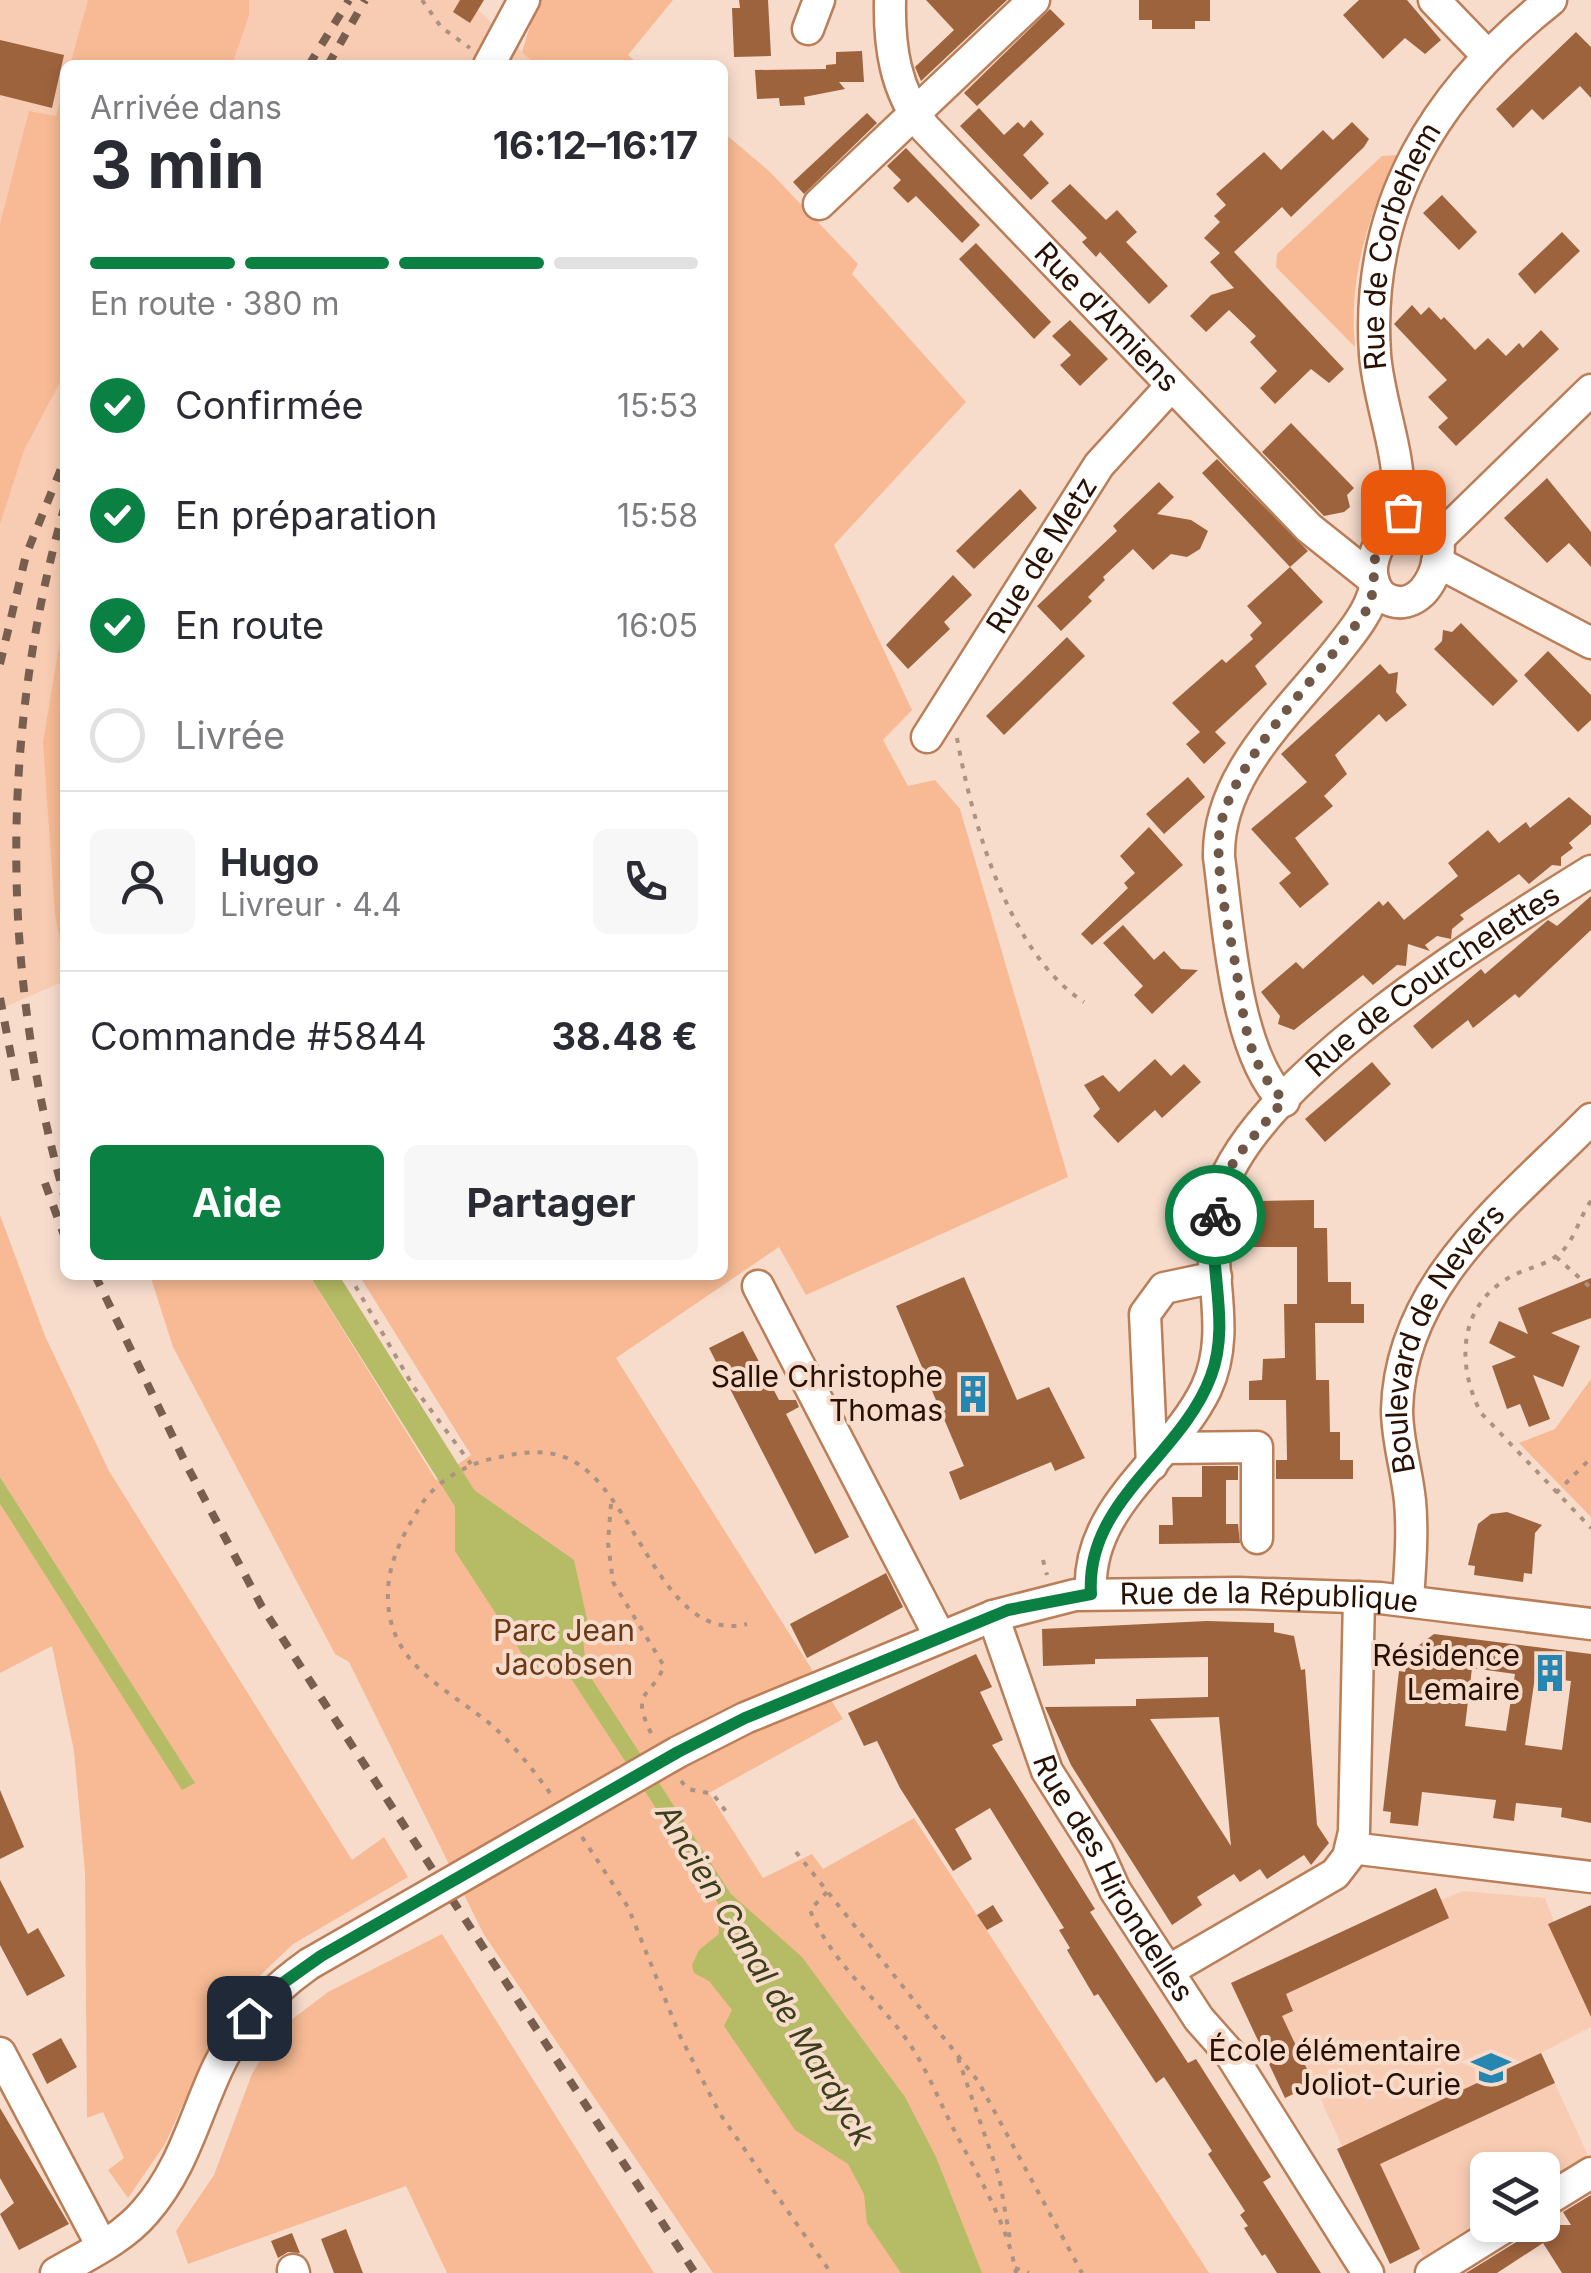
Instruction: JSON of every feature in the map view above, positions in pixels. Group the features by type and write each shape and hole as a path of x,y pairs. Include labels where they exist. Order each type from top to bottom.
{"street":[{"path":"492,60 524,0"},
{"path":"890,0 892,46 910,108"},
{"path":"819,204 910,108 1034,0"},
{"path":"1434,0 1487,55"},
{"name":"Rue de Corbehem","path":"1284,1100 1262,1076 1247,1036 1219,856 1220,827 1233,786 1346,640 1374,584 1397,489 1375,353 1376,300 1384,246 1400,188 1422,142 1458,87 1487,55 1551,0"},
{"name":"Rue d'Amiens","path":"910,108 1309,528 1374,584"},
{"name":"Rue de Metz","path":"927,737 1099,465 1172,386"},
{"path":"1374,584 1396,604 1418,599 1438,550 1591,390"},
{"path":"1309,528 1345,538 1409,512 1426,517 1438,550 1591,644"},
{"name":"Rue de Courchelettes","path":"1091,1594 1090,1561 1097,1538 1200,1399 1215,1365 1220,1335 1213,1229 1220,1191 1242,1148 1284,1100 1391,1003 1591,871"},
{"name":"Boulevard de Nevers","path":"1408,1600 1410,1504 1397,1412 1403,1366 1415,1324 1454,1259 1591,1119"},
{"path":"1216,1277 1164,1288 1146,1314 1159,1456 1256,1447 1257,1538"},
{"path":"758,1286 940,1637"},
{"name":"Rue de la République","path":"56,2273 102,2246 145,2212 175,2170 217,2070 239,2031 283,1983 309,1964 670,1756 745,1718 993,1616 1037,1602 1091,1594 1359,1597 1591,1624"},
{"path":"1168,1971 1326,1880 1343,1866 1351,1848 1359,1597"},
{"name":"Rue des Hirondelles","path":"993,1616 1047,1771 1168,1971 1205,2027 1231,2055 1368,2273"},
{"path":"1351,1848 1591,1878"},
{"path":"0,2053 102,2246"},
{"path":"1560,2192 1591,2173"},
{"path":"1432,2273 1481,2242"}],"path":[{"path":"422,0 441,27 486,60"},
{"path":"953,694 966,785 1005,896 1045,970 1084,1002"},
{"path":"1591,1201 1570,1241 1556,1257 1514,1274 1489,1292 1470,1323 1464,1352 1470,1390 1481,1413 1591,1528"},
{"path":"1556,1257 1591,1288"},
{"path":"352,1280 413,1386 472,1464"},
{"path":"557,1802 497,1730 416,1669 394,1633 388,1597 394,1559 416,1515 440,1485 472,1464 525,1452 549,1453 584,1468 693,1612 712,1626 747,1624"},
{"path":"1556,1493 1591,1458"},
{"path":"612,1501 608,1543 613,1582 664,1666 643,1694 642,1705 688,1789 712,1794 727,1814"},
{"path":"578,1832 628,1908 680,2036 720,2114 830,2273"},
{"path":"796,1852 956,2054 996,2112 1082,2273"},
{"path":"827,1892 810,1910 823,1939 911,2047 1012,2253"},
{"path":"956,2054 999,2176 1015,2270 1029,2273"}],"shaded area":[{"path":"0,0 468,0 531,60 60,60 60,983 0,1009"},
{"name":"École élémentaire Joliot-Curie","path":"1436,1888 1441,1900 1463,1891 1545,1898 1591,2015 1591,2027 1541,2053 1591,2162 1560,2181 1560,2152 1470,2152 1470,2237 1428,2265 1420,2249 1390,2264 1337,2149 1342,2146 1314,2085 1285,2098 1231,1983"}],"green space":[{"path":"88,0 249,0 249,15 234,60 71,60"},
{"path":"538,0 673,0 628,55 634,60 531,60 522,52"},
{"path":"60,102 60,382 24,450 0,524 0,224 29,111 56,116"},
{"name":"Parc Jean Jacobsen","path":"728,136 769,171 858,264 852,274 966,402 834,545 912,710 883,740 908,786 935,780 960,809 1068,1177 806,1295 779,1247 616,1358 843,1719 709,1793 763,1878 812,1854 823,1869 914,1818 1209,2273 713,2273 483,1933 349,1662 335,1654 173,1347 152,1280 312,1280 436,1480 471,1455 362,1280 728,1280"},
{"path":"1397,155 1362,248 1355,297 1355,347 1276,267 1277,254 1382,156"},
{"path":"60,641 60,940 55,914 43,742"},
{"path":"0,1215 45,1336 109,1471 352,1860 384,1837 408,1877 293,1944 247,1988 221,2021 165,2144 128,2198 108,2170 124,2158 103,2112 87,2118 85,1872 74,1751 52,1646 0,1673 0,1504 182,1789 194,1782 0,1477"},
{"path":"1591,1379 1591,1517 1519,1443 1555,1429"},
{"path":"442,1934 654,2273 447,2273 406,2186 188,2264 176,2231 214,2175 252,2074 278,2030 328,1992"}],"water":[{"path":"0,1477 195,1783 182,1790 0,1504"},
{"name":"Ancien Canal de Mardyck","path":"457,1478 574,1560 590,1633 583,1638 586,1670 731,1894 802,1957 905,2097 936,2157 982,2273 901,2273 867,2223 864,2194 848,2164 795,2130 724,2026 732,2010 709,1981 694,1973 692,1965 699,1950 719,1934 718,1903 572,1680 545,1666 534,1672 455,1551 455,1489 451,1483"}],"building":[{"path":"460,0 484,0 470,23 453,12"},
{"path":"739,0 768,0 771,56 734,57 732,8 740,8"},
{"path":"926,0 1007,0 921,81 915,67 954,30"},
{"path":"1139,0 1210,0 1210,21 1195,21 1195,29 1152,29 1152,20 1139,20"},
{"path":"1359,0 1407,0 1441,40 1425,54 1405,38 1383,59 1343,15"},
{"path":"1050,9 1065,24 977,106 964,93"},
{"path":"1576,32 1591,47 1591,98 1580,86 1543,120 1532,109 1513,128 1496,109"},
{"path":"0,40 64,55 52,108 0,95"},
{"path":"862,51 864,82 839,82 845,89 804,97 805,105 780,106 779,98 757,99 755,70 826,69 826,65 836,64 836,52"},
{"path":"979,108 1004,135 1018,122 1024,128 1031,120 1044,134 1023,155 1049,183 1031,200 960,126"},
{"path":"867,113 877,123 804,194 793,182"},
{"path":"1352,122 1369,139 1364,147 1291,217 1282,207 1234,252 1344,369 1329,383 1311,369 1275,404 1260,388 1277,371 1250,342 1256,336 1229,310 1206,332 1190,316 1211,295 1234,288 1210,262 1220,253 1204,238 1220,222 1214,216 1226,205 1216,194 1264,152 1281,170 1323,130 1333,140"},
{"path":"906,148 980,225 962,243 916,196 908,203 893,188 901,180 887,166"},
{"path":"1070,184 1106,220 1117,210 1137,232 1126,242 1168,286 1149,304 1100,252 1096,257 1082,242 1087,238 1051,201"},
{"path":"1442,195 1477,232 1459,250 1423,213"},
{"path":"1562,232 1580,251 1535,294 1518,274"},
{"path":"976,243 1051,322 1034,339 959,259"},
{"path":"1412,305 1421,315 1429,307 1441,320 1444,317 1475,350 1488,338 1506,356 1519,343 1523,348 1541,330 1559,349 1456,446 1438,427 1448,418 1428,397 1447,380 1394,324"},
{"path":"1070,320 1108,359 1080,386 1060,365 1071,355 1052,336"},
{"path":"1291,423 1354,488 1347,495 1350,507 1344,512 1324,516 1262,452"},
{"path":"1217,459 1308,551 1290,567 1202,473"},
{"path":"1547,478 1591,532 1591,567 1569,543 1547,563 1504,518"},
{"path":"1159,482 1174,497 1157,514 1191,520 1208,531 1200,549 1187,557 1171,554 1153,570 1133,549 1103,577 1105,580 1088,597 1092,601 1061,631 1037,606 1117,531 1113,526"},
{"path":"1020,489 1037,508 974,569 956,551"},
{"path":"1290,567 1323,602 1255,666 1267,684 1215,732 1226,743 1204,764 1186,744 1200,732 1172,703 1222,659 1226,663 1253,639 1250,635 1262,623 1247,606"},
{"path":"953,575 972,595 944,622 950,629 908,669 886,645"},
{"path":"1461,623 1518,681 1493,706 1434,649 1442,641 1443,630 1452,632"},
{"path":"1067,637 1085,656 1004,735 986,716"},
{"path":"1548,651 1591,695 1591,720 1578,732 1524,675"},
{"path":"1380,664 1389,674 1398,672 1396,692 1407,705 1386,722 1379,714 1335,755 1347,774 1324,796 1333,806 1295,838 1329,884 1300,908 1279,883 1291,873 1251,829 1307,782 1281,754"},
{"path":"1188,777 1205,797 1164,834 1146,814"},
{"path":"1569,797 1591,816 1591,824 1569,843 1573,848 1561,857 1561,866 1552,865 1529,884 1519,874 1460,915 1464,919 1452,929 1451,939 1437,936 1425,945 1430,951 1408,944 1406,966 1397,965 1373,985 1363,975 1294,1030 1278,1024 1280,1016 1261,992 1296,962 1303,969 1379,901 1383,906 1388,901 1404,920 1458,876 1448,863 1488,830 1499,843 1526,822 1530,828"},
{"path":"1149,827 1183,865 1092,945 1081,934 1128,888 1124,883 1135,873 1120,856"},
{"path":"1591,896 1591,930 1519,998 1515,994 1473,1028 1468,1020 1432,1049 1413,1026 1481,969 1485,974 1548,920 1557,926"},
{"path":"1123,925 1154,960 1164,951 1181,969 1198,970 1152,1014 1134,995 1143,986 1103,943"},
{"path":"1155,1059 1171,1076 1184,1064 1201,1082 1162,1118 1155,1110 1118,1143 1093,1116 1100,1109 1084,1085 1103,1075 1119,1092"},
{"path":"1372,1062 1391,1084 1325,1142 1305,1119"},
{"path":"1314,1200 1314,1228 1327,1228 1328,1282 1351,1282 1351,1304 1364,1304 1364,1323 1315,1323 1316,1380 1329,1380 1330,1432 1340,1432 1340,1460 1353,1460 1353,1479 1276,1479 1276,1460 1287,1460 1286,1400 1249,1400 1249,1381 1262,1380 1263,1359 1285,1358 1284,1304 1297,1304 1297,1247 1247,1247 1247,1228 1260,1228 1260,1201"},
{"name":"Salle Christophe Thomas","path":"964,1277 1017,1400 1049,1387 1085,1458 1055,1471 1051,1462 960,1500 949,1472 964,1466 896,1306"},
{"path":"1591,1278 1591,1318 1551,1333 1580,1346 1563,1387 1533,1375 1550,1419 1529,1427 1520,1404 1507,1409 1492,1366 1516,1357 1489,1343 1499,1321 1528,1334 1518,1308"},
{"path":"743,1331 779,1400 796,1400 799,1407 786,1414 849,1537 815,1554 709,1348"},
{"path":"1202,1466 1238,1466 1238,1480 1226,1480 1226,1524 1238,1524 1240,1543 1159,1544 1159,1525 1173,1525 1172,1497 1202,1497"},
{"path":"1507,1512 1542,1525 1535,1533 1532,1574 1524,1573 1523,1582 1474,1575 1475,1566 1468,1565 1478,1524 1491,1514"},
{"path":"886,1573 903,1607 807,1658 790,1624"},
{"path":"1207,1621 1274,1623 1274,1632 1294,1636 1301,1670 1305,1669 1317,1825 1329,1843 1311,1865 1304,1855 1267,1879 1260,1869 1240,1882 1234,1874 1197,1897 1202,1905 1172,1925 1071,1765 1045,1707 1136,1706 1136,1699 1208,1697 1208,1657 1095,1659 1095,1664 1043,1666 1042,1629","holes":["1219,1717 1231,1846 1150,1719"]},
{"path":"1434,1634 1591,1654 1591,1823 1561,1817 1562,1808 1516,1803 1514,1821 1493,1818 1496,1800 1422,1792 1418,1826 1390,1823 1391,1812 1383,1811 1399,1671 1405,1672 1410,1652","holes":["1472,1668 1515,1674 1506,1731 1465,1726","1535,1677 1571,1681 1562,1750 1525,1745"]},
{"path":"976,1654 992,1687 980,1692 1003,1740 992,1745 1095,1909 1090,1912 1188,2063 1196,2059 1271,2177 1263,2182 1321,2273 1277,2273 1265,2254 1262,2256 1244,2228 1248,2226 1240,2215 1245,2211 1208,2154 1212,2151 1164,2077 1156,2083 1098,1994 1094,1996 1067,1950 1070,1948 1059,1930 1064,1928 990,1808 955,1829 972,1859 953,1871 900,1788 877,1741 864,1746 848,1713"},
{"path":"0,1790 24,1847 0,1859"},
{"path":"0,1880 28,1934 38,1928 65,1976 27,1996 0,1945"},
{"path":"1436,1888 1449,1918 1286,1994 1293,2011 1282,2016 1314,2084 1285,2098 1231,1983"},
{"path":"993,1905 1003,1921 987,1930 977,1915"},
{"path":"1591,1905 1591,2017 1548,1924"},
{"path":"61,2038 77,2067 47,2084 32,2054"},
{"path":"1541,2053 1555,2083 1380,2164 1420,2249 1390,2264 1337,2149"},
{"path":"0,2108 69,2224 19,2250 0,2214 14,2203 0,2178"},
{"path":"1591,2195 1591,2273 1562,2273 1543,2243 1497,2273 1466,2273 1516,2242 1560,2242 1560,2225 1571,2225 1563,2212"},
{"path":"346,2229 363,2273 334,2273 321,2239"},
{"path":"292,2233 300,2253 288,2252 278,2258 271,2241"}],"waterway":[{"path":"327,1280 472,1510"}],"railway":[{"path":"312,60 349,0"},
{"path":"331,60 365,0"},
{"path":"0,664 26,555 60,471"},
{"path":"60,525 28,677 16,851 19,939 28,1026 60,1178"},
{"path":"0,998 17,1087"},
{"path":"45,1183 60,1224"},
{"path":"97,1280 186,1464 262,1607 695,2273"}],"way so far":[{"path":"1215,1215 1220,1191 1234,1160 1284,1100 1262,1076 1247,1036 1219,856 1223,810 1242,773 1368,608 1375,588 1372,579 1382,530 1393,515 1403,512"}],"place":[{"name":"Salle Christophe Thomas","path":"973,1394"},
{"name":"Résidence Lemaire","path":"1550,1673"},
{"name":"École élémentaire Joliot-Curie","path":"1491,2068"}],"route":[{"path":"249,2018 283,1983 321,1956 713,1734 1008,1610 1053,1598 1091,1594 1090,1561 1102,1526 1192,1413 1215,1365 1220,1321 1213,1240 1215,1215"}]}
